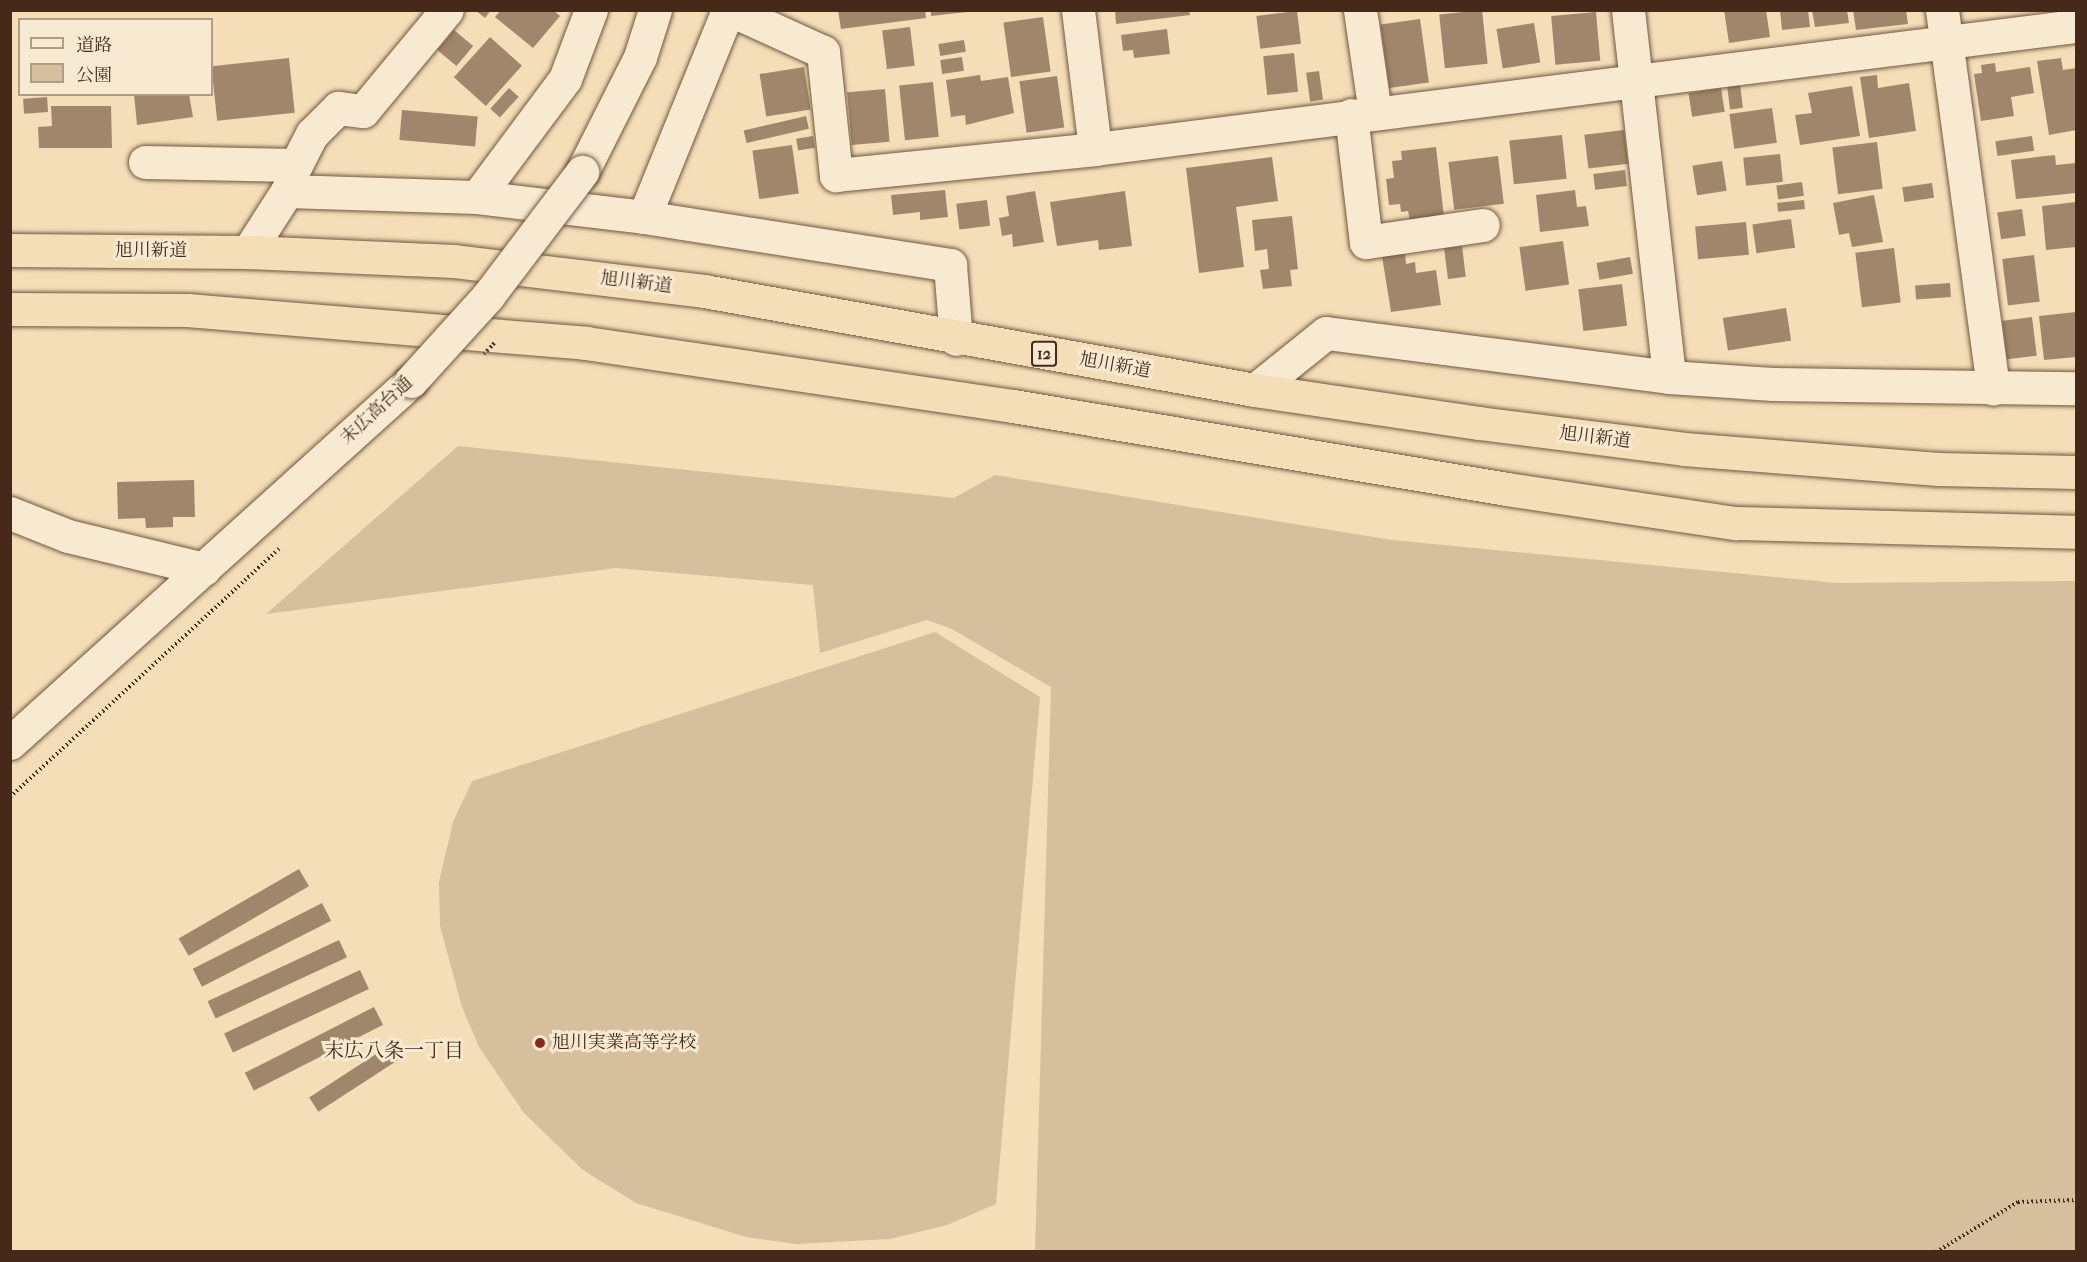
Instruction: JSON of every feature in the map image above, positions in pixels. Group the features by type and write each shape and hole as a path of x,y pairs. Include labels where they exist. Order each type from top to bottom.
{"highway":[{"name":"旭川新道","path":"11,248 248,252 454,261 705,291 956,339 1255,390 1684,449 1938,470 2076,472"},
{"path":"10,309 187,310 586,343 1014,406 1495,487 1735,523 2076,532"}],"street":[{"path":"248,252 296,178 312,134 338,108 363,111 447,10"},
{"path":"477,197 565,79 591,10"},
{"name":"末広高台通","path":"10,743 411,381 488,296 582,172 640,57 656,10"},
{"path":"644,217 729,10 823,52 836,174 1095,149 1638,79 1944,26 2076,26"},
{"path":"1078,10 1095,149"},
{"path":"1360,10 1366,242 1483,225"},
{"path":"1628,10 1638,79 1669,377"},
{"path":"1944,26 1993,389"},
{"path":"145,162 644,217 950,265 956,339"},
{"path":"1255,390 1326,333 1669,377 1773,384 1993,389 2076,388"},
{"path":"10,513 68,536 204,569"}],"path":[{"path":"10,797 286,542"},
{"path":"1936,1251 2018,1202 2076,1200"}],"green space":[{"path":"458,446 954,498 995,475 1392,540 1837,583 2076,581 2076,1251 1035,1251 1051,687 952,629 927,620 820,653 813,585 616,568 266,614"},
{"path":"935,632 1040,697 996,1204 947,1225 890,1239 796,1244 746,1237 636,1203 583,1170 524,1113 479,1047 462,1007 440,926 439,882 453,822 472,781"}],"building":[{"path":"475,10 491,10 485,18"},
{"path":"501,10 553,10 560,16 533,48 495,17"},
{"path":"838,10 925,10 926,18 841,29"},
{"path":"931,10 967,10 967,12 931,16"},
{"path":"1115,10 1189,10 1190,15 1116,24"},
{"path":"1482,10 1488,64 1445,68 1439,14"},
{"path":"1724,10 1766,10 1770,37 1729,43"},
{"path":"1780,10 1808,10 1810,27 1782,30"},
{"path":"1812,10 1847,10 1849,23 1815,27"},
{"path":"1853,10 1906,10 1908,24 1856,30"},
{"path":"1297,11 1301,44 1260,49 1256,16"},
{"path":"1596,12 1600,61 1555,65 1551,16"},
{"path":"1043,17 1051,71 1011,77 1003,23"},
{"path":"1420,19 1429,82 1389,88 1380,25"},
{"path":"1534,23 1540,63 1503,68 1496,29"},
{"path":"910,27 915,66 887,69 882,30"},
{"path":"1167,29 1170,54 1134,58 1133,50 1123,51 1121,35"},
{"path":"454,30 473,46 456,66 437,50"},
{"path":"490,37 522,66 486,106 454,77"},
{"path":"964,40 966,52 940,56 938,44"},
{"path":"1294,53 1298,92 1267,95 1263,56"},
{"path":"962,57 964,71 942,74 940,60"},
{"path":"289,58 295,113 217,121 213,66"},
{"path":"2061,58 2063,70 2076,68 2076,130 2049,135 2037,61"},
{"path":"1995,63 1996,72 2030,67 2034,93 2011,97 2014,116 1981,121 1974,74 1982,73 1981,65"},
{"path":"804,67 811,109 766,117 760,74"},
{"path":"1319,71 1323,100 1310,102 1306,73"},
{"path":"980,75 981,81 1008,77 1014,113 966,125 965,115 951,117 946,80"},
{"path":"1877,75 1878,88 1909,83 1916,131 1869,138 1860,77"},
{"path":"1057,76 1064,127 1027,133 1019,81"},
{"path":"933,82 939,137 905,140 899,86"},
{"path":"1740,84 1743,108 1730,109 1727,86"},
{"path":"1852,86 1860,136 1800,145 1795,115 1812,113 1808,93"},
{"path":"509,88 519,97 500,118 490,109"},
{"path":"1721,88 1725,112 1692,117 1688,93"},
{"path":"885,89 890,142 852,145 847,92"},
{"path":"134,96 189,96 193,117 137,125"},
{"path":"47,97 48,112 24,114 23,99"},
{"path":"51,106 111,106 112,148 39,148 38,127 52,126"},
{"path":"1772,108 1777,143 1734,149 1729,114"},
{"path":"402,110 478,117 475,147 399,140"},
{"path":"806,116 809,129 747,143 744,130"},
{"path":"1624,130 1628,164 1588,169 1584,135"},
{"path":"1562,135 1567,179 1514,184 1509,141"},
{"path":"813,136 815,148 798,151 796,139"},
{"path":"2032,136 2034,151 1997,156 1995,141"},
{"path":"1877,142 1883,189 1838,194 1832,147"},
{"path":"792,145 799,194 759,199 752,151"},
{"path":"1436,147 1444,217 1410,221 1408,211 1401,212 1400,204 1389,205 1386,179 1394,178 1392,161 1402,160 1401,151"},
{"path":"1780,154 1783,182 1746,186 1743,158"},
{"path":"2055,155 2056,165 2076,163 2076,193 2016,199 2011,160"},
{"path":"1498,156 1504,204 1454,210 1448,162"},
{"path":"1272,157 1278,201 1236,207 1244,267 1199,273 1186,168"},
{"path":"1722,161 1727,191 1697,195 1692,166"},
{"path":"1625,170 1627,186 1595,190 1593,174"},
{"path":"1802,182 1804,196 1778,199 1776,186"},
{"path":"1932,183 1934,198 1904,202 1902,187"},
{"path":"945,190 948,217 920,220 920,212 893,215 891,195"},
{"path":"1575,190 1577,207 1586,206 1589,226 1540,232 1536,195"},
{"path":"1035,191 1044,242 1013,247 1012,234 1002,236 999,218 1009,216 1006,196"},
{"path":"1125,191 1132,246 1099,250 1098,240 1057,246 1050,202"},
{"path":"1874,195 1883,242 1852,247 1849,233 1839,235 1833,203"},
{"path":"987,200 990,226 959,230 956,204"},
{"path":"1804,200 1805,209 1778,212 1777,203"},
{"path":"2076,202 2076,247 2046,250 2042,206"},
{"path":"2022,209 2026,236 2001,239 1997,212"},
{"path":"1292,216 1298,269 1290,270 1292,286 1263,289 1260,270 1269,269 1267,249 1255,251 1252,220"},
{"path":"1791,219 1795,248 1756,253 1752,224"},
{"path":"1746,222 1749,255 1698,259 1695,226"},
{"path":"1563,241 1569,285 1526,291 1519,247"},
{"path":"1462,246 1466,277 1448,279 1444,248"},
{"path":"1894,248 1901,303 1862,307 1855,253"},
{"path":"1405,253 1406,264 1415,262 1416,273 1436,270 1441,305 1391,312 1382,256"},
{"path":"2034,255 2040,302 2008,306 2002,259"},
{"path":"1630,257 1633,274 1599,280 1597,263"},
{"path":"1950,283 1951,297 1916,299 1915,285"},
{"path":"1622,284 1627,326 1583,331 1578,289"},
{"path":"1786,308 1791,341 1728,351 1723,318"},
{"path":"2076,312 2076,357 2044,360 2039,316"},
{"path":"2032,317 2037,356 2007,359 2002,321"},
{"path":"194,480 195,517 173,517 173,527 146,528 145,518 118,519 117,482"},
{"path":"299,869 309,886 189,956 179,939"},
{"path":"322,903 331,921 202,987 193,969"},
{"path":"339,940 347,957 216,1018 208,1001"},
{"path":"360,970 369,989 233,1052 224,1033"},
{"path":"374,1007 383,1025 254,1091 245,1073"},
{"path":"393,1043 402,1057 318,1112 309,1097"}],"place":[{"name":"旭川実業高等学校","path":"540,1043"}],"district":[{"name":"末広八条一丁目","path":"394,1050"}]}
